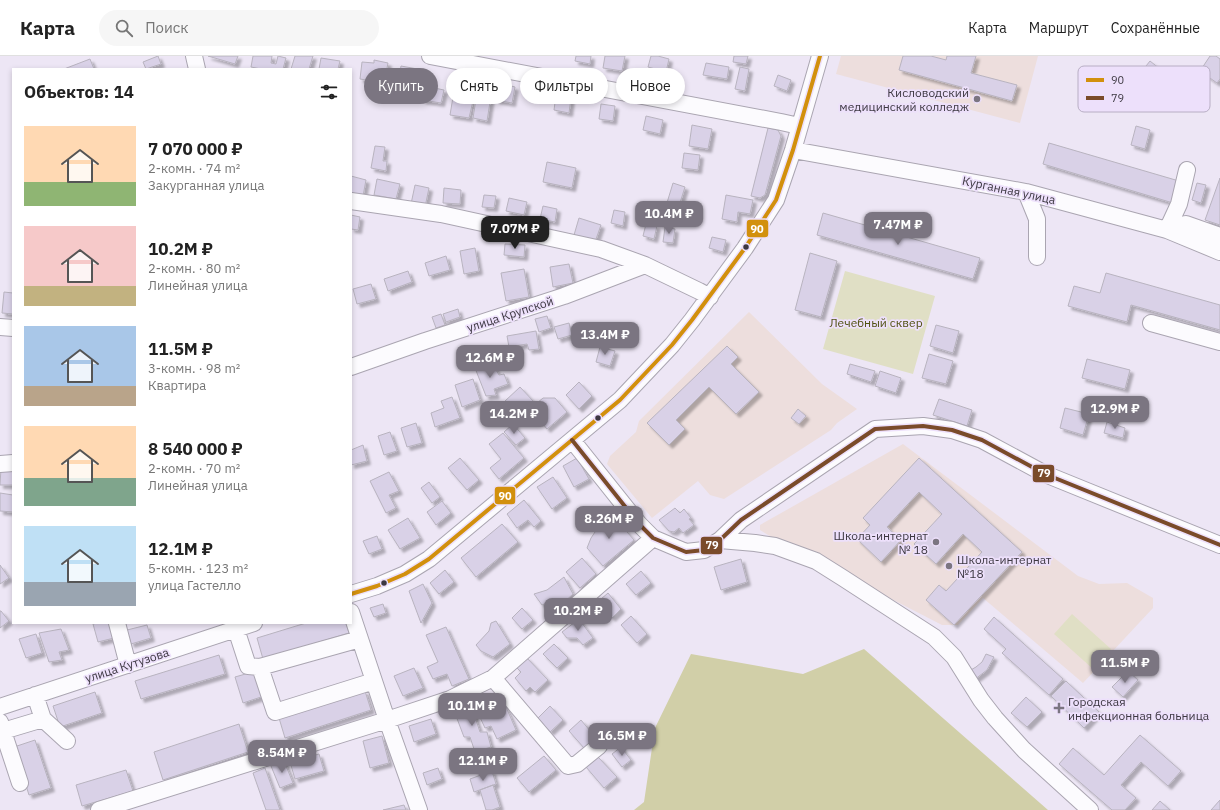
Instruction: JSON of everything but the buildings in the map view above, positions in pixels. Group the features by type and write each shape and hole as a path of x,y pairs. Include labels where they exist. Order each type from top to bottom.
{"street":[{"path":"194,56 197,68"},
{"path":"430,56 799,126"},
{"path":"352,594 377,586 405,574 429,559 625,394 672,345 710,297 776,200 793,150 820,56"},
{"name":"Курганная улица","path":"793,150 1026,192 1167,230 1220,252"},
{"path":"1167,230 1179,204 1187,170"},
{"path":"1026,192 1037,219 1036,256"},
{"path":"352,201 441,214 601,249 645,265 710,297"},
{"path":"1167,230 1186,224 1220,236"},
{"name":"улица Крупской","path":"352,367 425,341 564,296 645,265"},
{"path":"1151,323 1220,342"},
{"path":"0,327 12,328"},
{"path":"572,440 639,524 653,538 686,552 704,550 720,540 741,520 875,429 923,426 952,430 982,440 1045,474 1220,545"},
{"path":"0,464 12,463"},
{"path":"98,810 450,699 493,678 653,538"},
{"path":"720,540 761,539 775,546 816,561 934,637 954,657 978,695 995,718 1024,750 1090,810"},
{"path":"352,615 419,810"},
{"path":"117,624 128,664"},
{"name":"улица Кутузова","path":"0,707 251,624"},
{"path":"236,629 248,666 260,667 360,639"},
{"path":"260,667 275,712 374,681"},
{"path":"493,678 568,766 577,764 599,746"},
{"path":"35,695 43,718 67,741"},
{"path":"20,783 2,727 43,718"}],"shaded area":[{"name":"Кисловодский медицинский колледж","path":"841,56 1038,56 1020,123 836,74"},
{"path":"749,312 822,384 857,409 837,423 831,430 724,499 710,495 698,481 652,518 607,464 610,456 636,432 639,421"},
{"name":"Школа-интернат №18","path":"903,444 1078,576 1099,584 1127,583 1153,598 1153,608 1083,683 983,598 958,625 942,625 760,530 760,525"},
{"path":"864,649 1048,810 634,810 644,802 655,728 691,654 803,674"}],"green space":[{"name":"Лечебный сквер","path":"845,271 935,296 913,374 823,349"},
{"path":"1072,614 1111,649 1093,669 1054,634"}],"transit line":[{"name":"90","path":"352,594 377,586 405,574 429,559 620,400 672,345 745,248 776,200 793,150 820,56"},
{"name":"79","path":"572,440 639,524 653,538 686,552 704,550 720,540 741,520 875,429 923,426 952,430 982,440 1045,474 1220,545"}],"place":[{"name":"Кисловодский медицинский колледж","path":"977,99"},
{"name":"Школа-интернат № 18","path":"936,542"},
{"name":"Школа-интернат №18","path":"949,566"},
{"name":"Городская инфекционная больница","path":"1059,708"}]}
